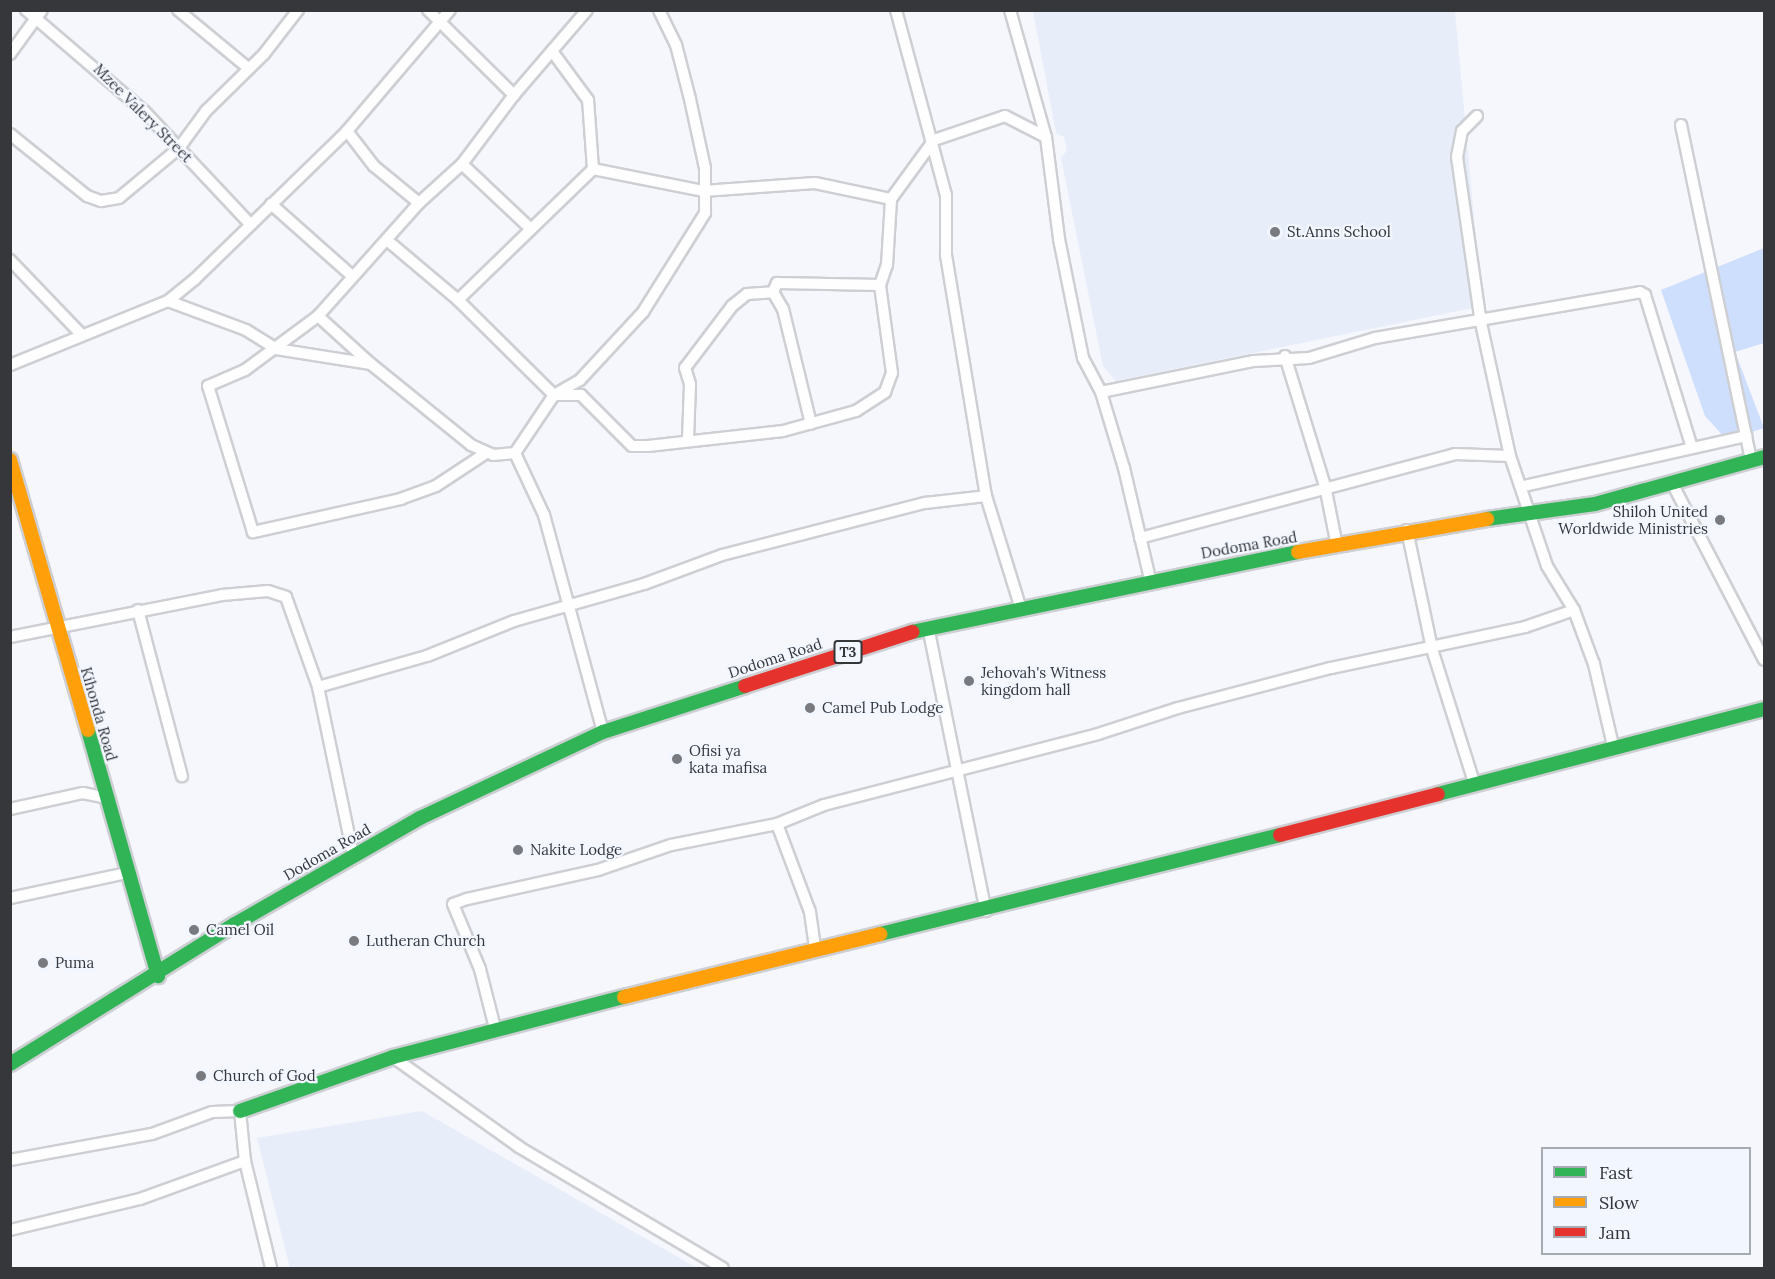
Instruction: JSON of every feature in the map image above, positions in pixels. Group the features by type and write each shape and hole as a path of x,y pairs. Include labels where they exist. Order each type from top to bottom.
{"main road":[{"name":"Dodoma Road","path":"10,1064 158,976 235,924 353,855 420,818 603,732 927,627 1150,579 1337,546 1407,530 1531,514 1673,485 1758,459"},
{"name":"Kihonda Road","path":"10,460 158,976"},
{"path":"240,1110 393,1057 815,948 986,910 1614,750 1764,709"}],"street":[{"name":"Mzee Valery Street","path":"26,10 39,14 109,78 251,225"},
{"path":"178,10 248,69"},
{"path":"11,135 68,183 101,201 130,190 179,148 206,111 282,35 298,10"},
{"path":"428,10 442,21 514,95"},
{"path":"10,365 168,301 251,225 347,131 450,10"},
{"path":"515,453 486,453 444,481 407,497 253,532 208,386 276,349 318,316 351,275 388,241 419,203 462,164 514,95 587,10"},
{"path":"515,453 554,395 580,380 643,312 705,213 703,191 705,168 690,99 676,45 659,10"},
{"path":"896,10 920,110 934,140 946,195 945,255 986,496 1020,606"},
{"path":"1010,10 1046,137 1083,358 1101,392 1150,579"},
{"path":"10,54 39,14"},
{"path":"458,300 530,228 557,208 593,169 588,100 552,51"},
{"path":"1477,116 1462,131 1457,157 1481,323 1510,456 1524,486 1547,566 1574,610 1594,664 1614,750"},
{"path":"388,241 458,300 554,395 581,395 632,446 688,439 752,436 811,424 868,405 890,386 892,364 880,285 887,265 891,200 934,140 1005,117 1046,137"},
{"path":"1681,125 1746,436 1758,459"},
{"path":"347,131 374,166 419,203"},
{"path":"462,164 530,228"},
{"path":"593,169 703,191 815,183 891,200"},
{"path":"271,204 351,275"},
{"path":"10,260 82,335"},
{"path":"811,424 783,309 774,292 777,283 806,280 880,285"},
{"path":"688,439 690,384 685,368 732,306 747,294 774,292"},
{"path":"1101,392 1285,357 1309,358 1375,338 1481,323 1645,295 1692,448"},
{"path":"168,301 246,330 276,349 371,364"},
{"path":"318,316 371,364 486,453"},
{"path":"1285,357 1325,486 1337,546"},
{"path":"1524,486 1746,436"},
{"path":"515,453 544,514 603,732"},
{"path":"1140,538 1325,486 1392,474 1455,454 1510,456"},
{"path":"1673,485 1764,660"},
{"path":"318,687 427,656 514,621 570,606 722,555 925,503 986,496"},
{"path":"1407,530 1432,649 1475,785"},
{"path":"10,637 58,631 138,610 222,595 277,592 286,597 294,612 307,664 318,687 353,855"},
{"path":"138,610 182,776"},
{"path":"496,1032 480,969 453,904 598,870 671,845 777,824 824,805 956,773 1242,691 1525,627 1574,610"},
{"path":"927,627 986,910"},
{"path":"10,809 83,793 107,798"},
{"path":"777,824 810,912 815,948"},
{"path":"10,898 127,873"},
{"path":"393,1057 519,1147 723,1269"},
{"path":"10,1160 152,1134 212,1112 240,1110 245,1161 271,1269"},
{"path":"10,1230 140,1199 245,1161"}],"shaded area":[{"name":"St.Anns School","path":"1033,11 1455,11 1482,306 1116,381 1103,366 1061,158 1067,150 1064,137 1056,133"},
{"path":"1764,248 1764,343 1735,352 1764,428 1727,440 1705,416 1661,290"},
{"path":"422,1111 697,1268 290,1268 257,1138"}],"traffic: fast":[{"path":"1487,519 1595,504 1764,457"},
{"path":"912,632 1298,552"},
{"path":"10,1064 235,924 420,818 603,732 745,686"},
{"path":"1438,794 1764,709"},
{"path":"88,730 158,976"},
{"path":"880,934 1280,835"},
{"path":"240,1111 393,1057 624,997"}],"traffic: slow":[{"path":"10,460 88,730"},
{"path":"1298,552 1487,519"},
{"path":"624,997 880,934"}],"traffic: jam":[{"path":"745,686 912,632"},
{"path":"1280,835 1438,794"}],"place":[{"name":"St.Anns School","path":"1275,232"},
{"name":"Shiloh United Worldwide Ministries","path":"1720,520"},
{"name":"Jehovah's Witness kingdom hall","path":"969,681"},
{"name":"Camel Pub Lodge","path":"810,708"},
{"name":"Ofisi ya kata mafisa","path":"677,759"},
{"name":"Nakite Lodge","path":"518,850"},
{"name":"Camel Oil","path":"194,930"},
{"name":"Lutheran Church","path":"354,941"},
{"name":"Puma","path":"43,963"},
{"name":"Church of God","path":"201,1076"}]}
